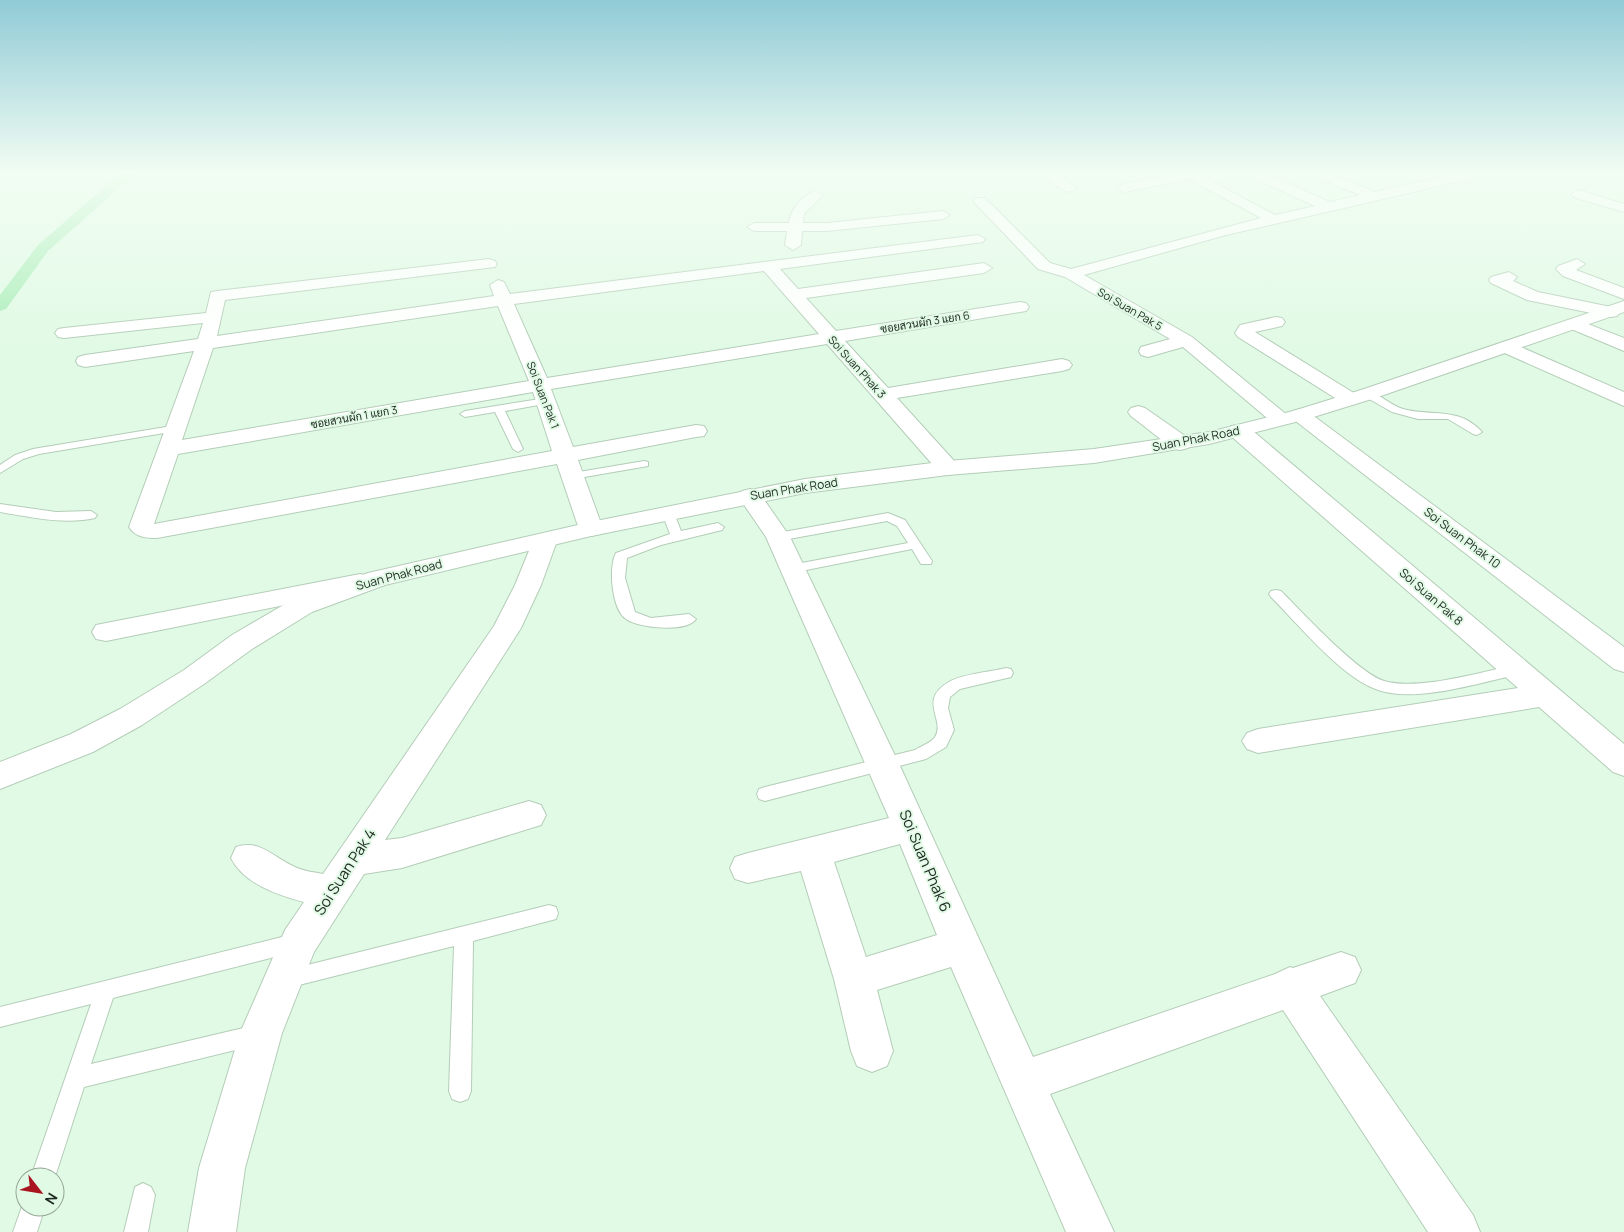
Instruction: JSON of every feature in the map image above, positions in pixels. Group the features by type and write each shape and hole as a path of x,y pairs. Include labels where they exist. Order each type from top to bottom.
{"street":[{"path":"774,255 793,231"},
{"name":"Soi Suan Pak 5","path":"1010,231 1044,266 1070,274 1186,341 1290,417"},
{"path":"1070,274 1124,257 1224,231"},
{"path":"85,361 505,300 774,255 978,239"},
{"name":"Soi Suan Phak 3","path":"774,255 793,295 948,468"},
{"name":"Soi Suan Pak 1","path":"214,317 217,296 487,257 543,393 591,529"},
{"path":"1577,264 1564,269 1620,307"},
{"path":"793,295 984,268"},
{"path":"1509,277 1497,280 1533,296 1620,307"},
{"name":"ซอยสวนผัก 3 แยก 6","path":"543,393 830,337 1020,307"},
{"name":"Suan Phak Road","path":"0,776 82,743 131,717 194,677 242,642 302,606 328,595 377,579 591,529 805,486 948,468 1094,456 1180,443 1239,431 1359,397 1620,307"},
{"path":"64,334 214,317 178,428 167,450 141,527 149,531 569,466 696,431"},
{"path":"1276,322 1246,329 1244,333 1359,397"},
{"path":"1575,324 1624,345"},
{"path":"1148,351 1186,341"},
{"path":"1507,347 1624,400"},
{"path":"882,395 1062,365"},
{"name":"ซอยสวนผัก 1 แยก 3","path":"167,450 543,393"},
{"path":"1138,412 1180,443"},
{"name":"Soi Suan Phak 10","path":"1290,417 1624,662"},
{"name":"Soi Suan Pak 8","path":"1239,431 1624,763"},
{"name":"Soi Suan Phak 6","path":"750,496 778,537 790,569 884,766 961,946 1024,1082 1090,1232"},
{"name":"Soi Suan Pak 4","path":"212,1232 222,1168 261,1034 299,942 507,628 528,585 545,541"},
{"path":"106,632 377,579"},
{"path":"1258,741 1545,695"},
{"path":"353,860 402,853 529,815"},
{"path":"748,868 910,827"},
{"path":"813,853 854,979 872,1051"},
{"path":"249,858 270,874 293,884 331,892"},
{"path":"854,979 961,946"},
{"path":"1024,1082 1290,986 1341,970"},
{"path":"1290,986 1456,1232"}],"lane":[{"path":"465,414 499,409 543,393"},
{"path":"1359,397 1418,416 1450,416 1477,432"},
{"path":"499,409 518,450"},
{"path":"0,470 19,457 37,451 178,428"},
{"path":"569,466 644,464"},
{"path":"0,508 42,515 74,517 91,515"},
{"path":"668,513 677,536"},
{"path":"778,537 888,517 902,523 926,561"},
{"path":"689,619 668,623 643,623 629,615 620,592 617,567 621,556 677,536 718,527"},
{"path":"790,569 915,545"},
{"path":"1276,594 1361,674 1379,685 1416,688 1516,670"},
{"path":"765,794 884,766 920,755 940,743 946,730 940,708 943,694 955,686 1006,673"},
{"path":"283,980 549,913"},
{"path":"460,1091 464,934"},
{"path":"0,1017 299,942"},
{"path":"46,1167 106,990"},
{"path":"76,1078 261,1034"},
{"path":"136,1232 143,1195"},
{"path":"24,1232 29,1217"}],"waterway":[{"path":"0,306 43,248 62,231"}]}
